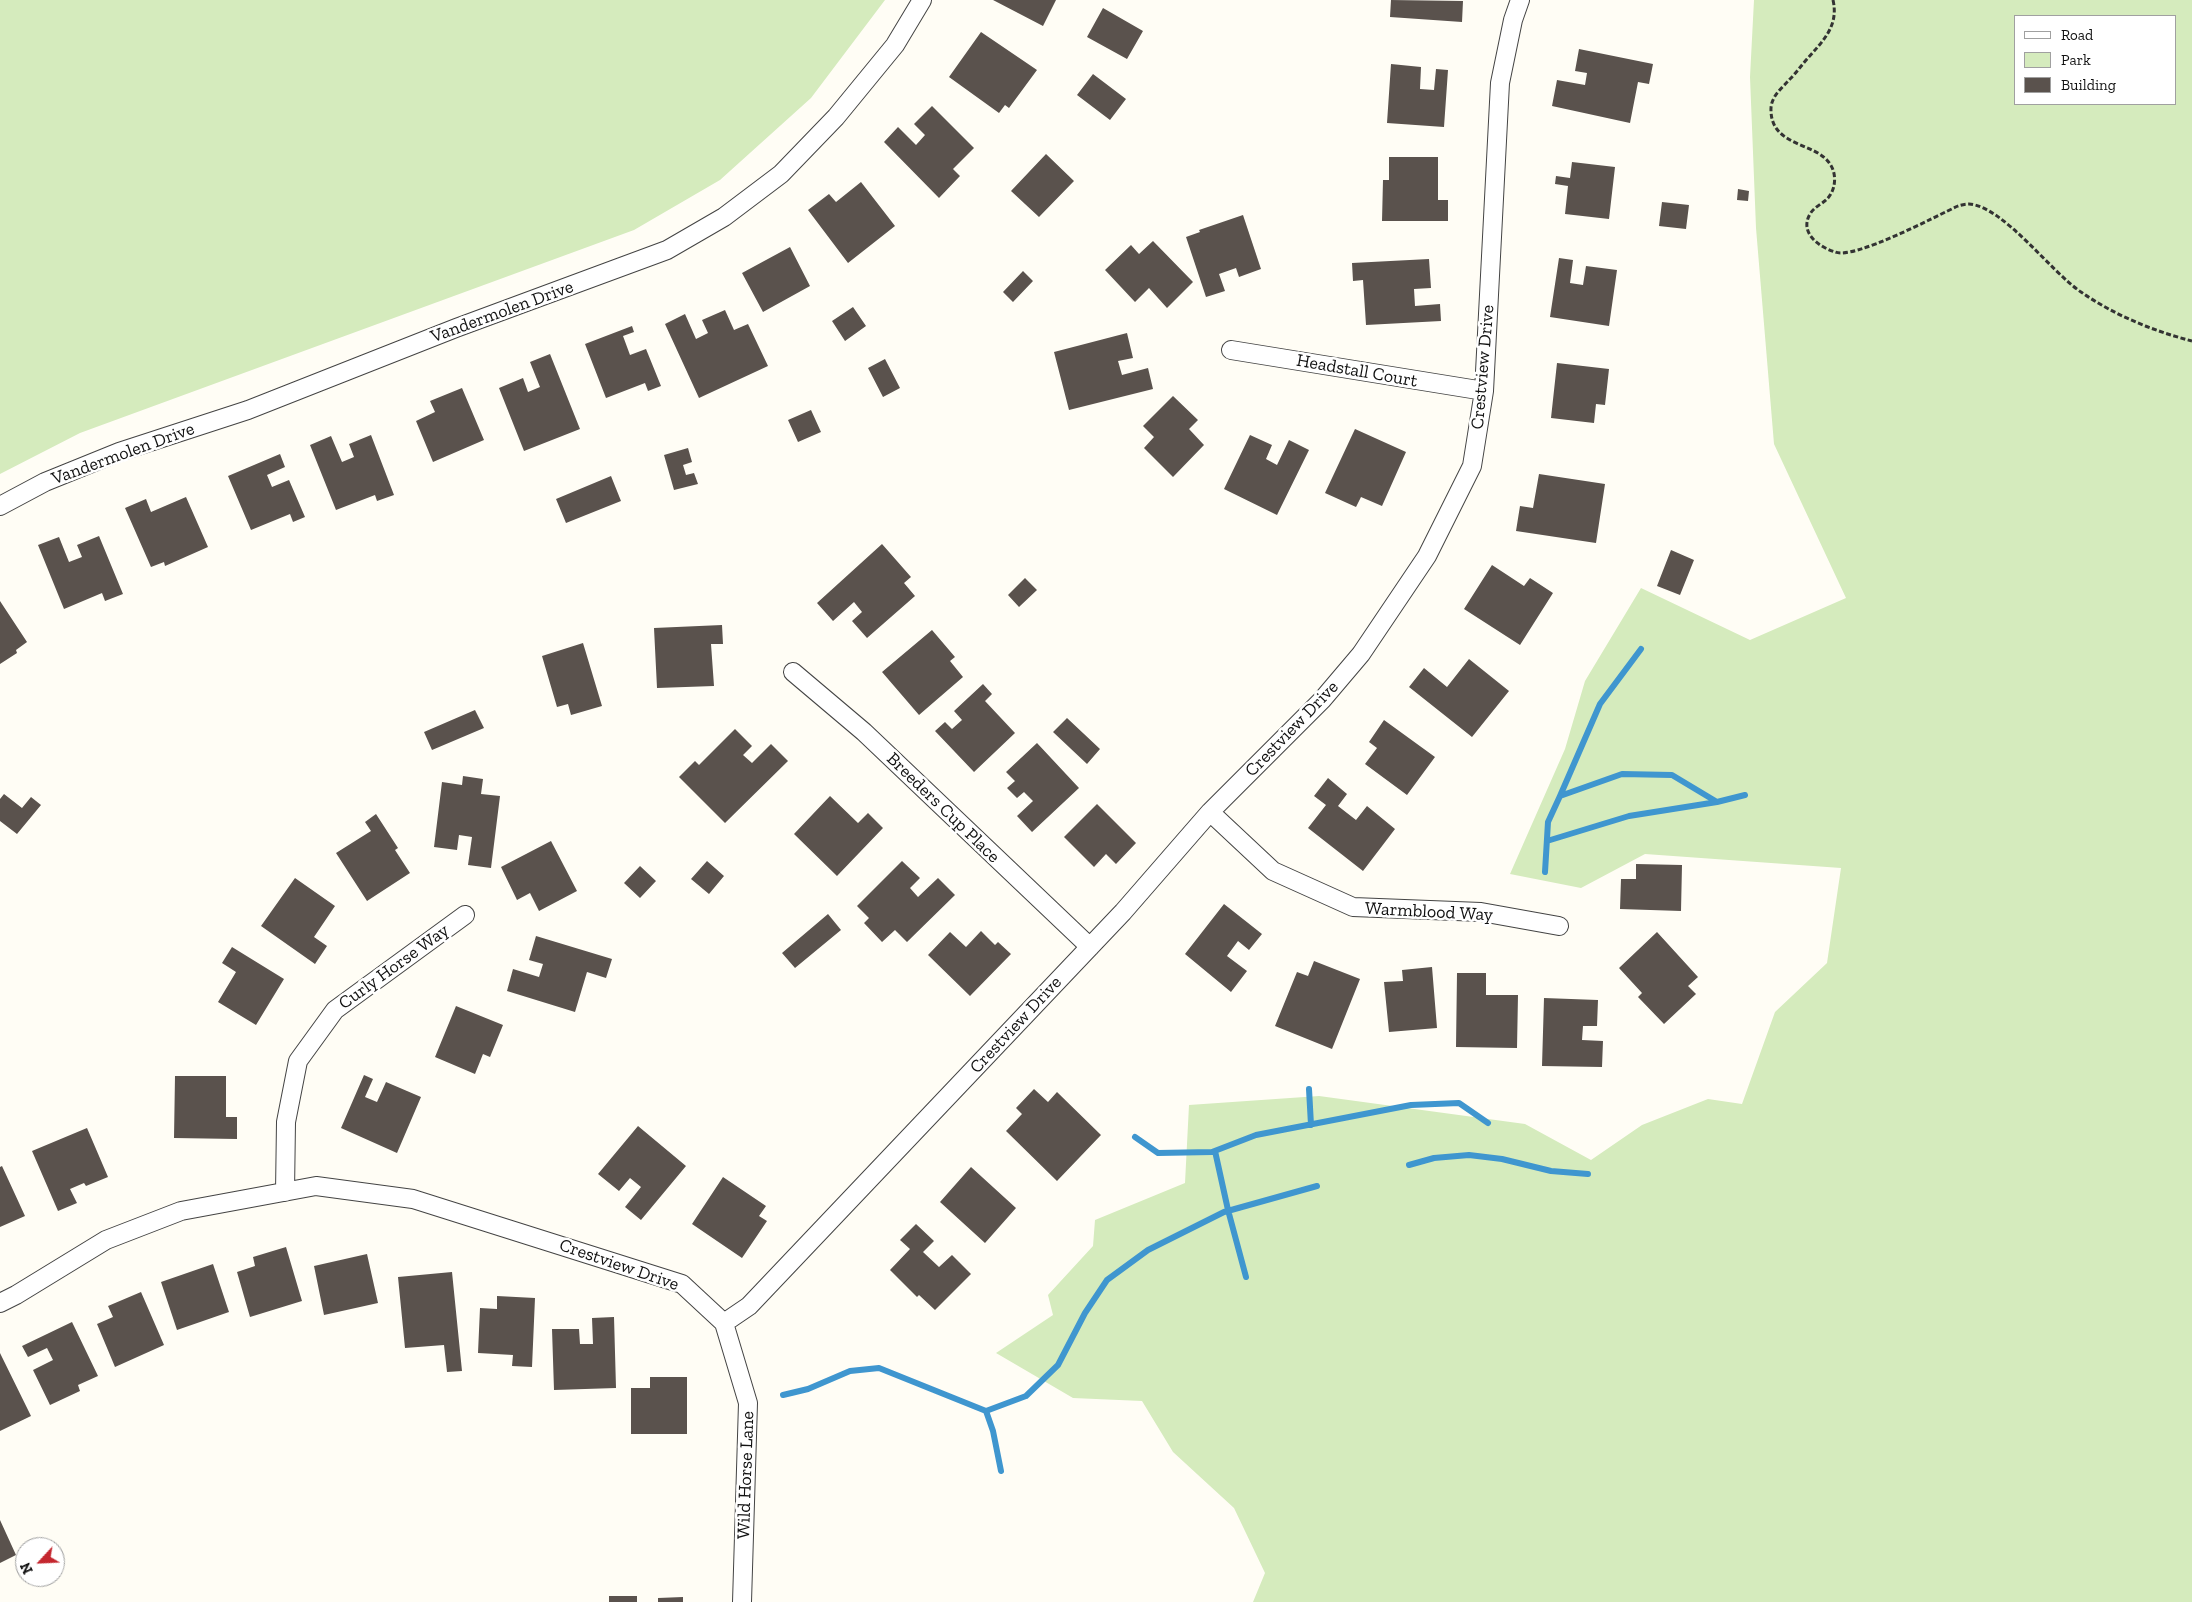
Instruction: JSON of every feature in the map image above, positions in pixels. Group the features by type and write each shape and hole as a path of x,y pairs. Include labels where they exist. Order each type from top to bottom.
{"street":[{"name":"Vandermolen Drive","path":"0,506 45,482 120,452 248,410 456,328 667,250 724,218 781,174 836,117 889,53 922,0"},
{"name":"Crestview Drive","path":"0,1302 16,1295 106,1240 181,1211 316,1186 413,1199 682,1284 724,1322 749,1306 1090,947 1210,812 1329,692 1360,654 1427,556 1472,466 1484,391 1500,83 1513,20 1520,0"},
{"name":"Headstall Court","path":"1231,350 1484,391"},
{"name":"Breeders Cup Place","path":"793,672 864,732 1090,947"},
{"name":"Warmblood Way","path":"1210,812 1273,871 1353,907 1481,912 1559,926"},
{"name":"Curly Horse Way","path":"284,1192 286,1122 298,1061 335,1010 465,915"},
{"name":"Wild Horse Lane","path":"724,1322 748,1402 742,1602"}],"path":[{"path":"1833,0 1835,18 1831,29 1818,48 1778,90 1771,111 1776,126 1782,135 1822,155 1832,166 1834,175 1833,192 1828,199 1814,208 1807,222 1807,230 1812,239 1821,246 1839,254 1851,252 1889,238 1958,206 1969,204 1985,209 2002,219 2064,280 2101,306 2169,336 2192,341"}],"green space":[{"path":"0,0 885,0 811,98 720,180 634,230 80,433 0,474"},
{"path":"1754,0 2192,0 2192,1602 1253,1602 1265,1573 1234,1508 1173,1452 1142,1401 1073,1398 996,1353 1053,1315 1048,1295 1093,1246 1095,1220 1185,1183 1189,1105 1319,1096 1525,1124 1591,1160 1642,1125 1708,1099 1742,1104 1775,1012 1827,963 1841,868 1645,854 1581,888 1510,874 1565,749 1585,681 1641,588 1750,640 1846,598 1774,444 1756,228 1750,77"}],"building":[{"path":"993,0 1056,0 1043,26"},
{"path":"1391,0 1463,1 1462,22 1390,17"},
{"path":"1103,8 1143,31 1127,59 1087,37"},
{"path":"981,32 1037,70 1009,108 1005,105 999,113 949,77"},
{"path":"1579,49 1653,64 1649,84 1638,82 1630,123 1552,106 1557,80 1585,85 1587,73 1575,71"},
{"path":"1391,64 1421,67 1420,89 1434,90 1436,69 1448,70 1444,127 1387,123"},
{"path":"1093,74 1126,99 1110,120 1077,95"},
{"path":"932,106 974,148 953,169 960,176 939,198 884,142 898,127 916,145 925,135 914,124"},
{"path":"1046,154 1074,181 1039,217 1011,191"},
{"path":"1389,157 1438,157 1438,200 1448,200 1448,221 1382,221 1383,180 1389,180"},
{"path":"1572,162 1615,167 1609,219 1565,214 1568,186 1555,184 1556,176 1570,178"},
{"path":"861,182 895,226 848,263 808,210 829,194 836,202"},
{"path":"1738,189 1749,191 1748,201 1737,200"},
{"path":"1662,202 1689,205 1686,229 1659,226"},
{"path":"1243,215 1261,269 1239,277 1236,268 1219,274 1225,291 1206,297 1186,237 1200,232 1199,230"},
{"path":"1153,241 1193,282 1167,308 1149,288 1135,302 1105,270 1131,245 1139,254"},
{"path":"790,247 810,286 763,312 742,273"},
{"path":"1559,258 1573,260 1570,283 1583,285 1586,266 1617,270 1609,326 1550,317"},
{"path":"1429,259 1431,288 1414,289 1415,306 1440,304 1441,321 1366,325 1363,280 1353,281 1352,263"},
{"path":"1023,271 1033,281 1013,302 1003,292"},
{"path":"853,307 866,326 845,341 832,321"},
{"path":"725,310 734,330 748,324 768,366 699,398 665,324 685,314 696,339 708,333 702,320"},
{"path":"632,326 634,332 623,336 630,355 646,349 661,386 648,391 645,383 606,398 585,344"},
{"path":"1127,333 1133,358 1118,361 1122,375 1148,368 1153,389 1069,410 1054,352"},
{"path":"550,354 580,429 524,451 499,388 523,378 528,392 540,387 530,362"},
{"path":"885,359 900,388 883,397 868,368"},
{"path":"1557,363 1609,369 1605,405 1596,404 1594,423 1551,418"},
{"path":"462,388 484,440 433,462 416,421 435,412 430,401"},
{"path":"1173,396 1198,420 1189,429 1204,445 1173,477 1144,448 1154,437 1143,426"},
{"path":"811,410 821,432 798,442 788,420"},
{"path":"1355,429 1406,452 1382,506 1361,497 1356,507 1325,493"},
{"path":"371,435 394,495 377,501 375,495 336,510 310,445 331,436 342,462 354,457 349,444"},
{"path":"1250,435 1272,445 1266,459 1277,465 1289,440 1309,450 1277,515 1224,489"},
{"path":"688,448 692,462 683,465 686,475 694,473 698,484 674,490 664,455"},
{"path":"280,454 285,467 267,475 272,487 289,480 305,517 293,522 290,514 251,530 228,476"},
{"path":"1539,474 1605,484 1596,543 1516,531 1520,506 1533,508"},
{"path":"611,476 621,501 566,523 556,499"},
{"path":"186,497 208,547 165,566 164,562 151,567 125,508 146,499 151,512"},
{"path":"99,536 123,594 105,601 102,593 64,609 38,545 59,537 69,562 82,557 77,545"},
{"path":"882,544 911,577 904,583 915,596 867,638 852,621 862,612 854,602 833,621 817,603"},
{"path":"1671,550 1694,560 1680,595 1657,586"},
{"path":"1492,565 1524,586 1530,578 1553,593 1520,645 1464,609"},
{"path":"1025,578 1037,590 1019,607 1008,595"},
{"path":"0,601 27,642 16,650 17,653 0,664"},
{"path":"722,625 723,644 711,644 714,686 657,688 654,628"},
{"path":"932,630 955,657 950,661 963,677 919,715 882,672"},
{"path":"583,643 602,706 571,715 568,704 557,707 542,656"},
{"path":"1469,659 1509,691 1472,737 1409,687 1424,668 1447,687"},
{"path":"983,684 992,694 985,701 1015,733 974,772 935,731 945,722 952,729 962,720 954,711"},
{"path":"475,710 484,728 432,750 424,732"},
{"path":"1067,718 1100,749 1087,764 1053,732"},
{"path":"1384,720 1435,757 1407,795 1365,764 1377,748 1369,742"},
{"path":"735,729 752,746 743,755 752,763 771,744 788,761 725,823 679,777 695,761 699,765"},
{"path":"1037,743 1079,788 1032,832 1017,816 1033,801 1024,792 1017,798 1007,788 1015,781 1006,772"},
{"path":"463,776 483,779 481,794 500,796 491,868 468,865 472,837 459,835 457,850 434,847 442,782 462,785"},
{"path":"1328,778 1347,794 1338,806 1356,820 1367,806 1395,829 1363,871 1308,828 1326,805 1314,796"},
{"path":"4,794 22,808 31,797 41,805 17,834 0,821 0,799"},
{"path":"830,796 858,823 868,813 883,828 837,876 794,834"},
{"path":"1097,804 1136,843 1116,864 1106,854 1094,867 1064,837"},
{"path":"376,814 398,848 395,850 410,873 367,901 336,853 371,831 365,822"},
{"path":"551,841 577,891 539,911 530,893 517,900 501,867"},
{"path":"707,861 724,876 709,894 691,879"},
{"path":"902,861 920,878 910,888 918,897 938,878 955,895 907,942 895,930 882,942 864,923 869,918 857,906"},
{"path":"1636,864 1682,865 1681,911 1620,909 1621,879 1636,879"},
{"path":"640,866 656,881 640,898 624,883"},
{"path":"295,878 335,906 314,937 327,946 315,964 261,926"},
{"path":"1224,904 1262,934 1249,950 1238,941 1227,956 1247,971 1231,992 1185,954"},
{"path":"828,914 841,930 795,968 782,953"},
{"path":"981,931 995,945 998,942 1011,954 970,996 928,955 950,932 966,947"},
{"path":"1657,932 1698,977 1688,986 1696,994 1664,1024 1638,997 1642,993 1619,968"},
{"path":"536,936 612,959 606,978 587,972 575,1012 507,991 513,969 539,977 543,964 529,960"},
{"path":"232,947 284,979 256,1025 218,1002 236,972 222,963"},
{"path":"1314,961 1360,979 1332,1049 1275,1026 1297,972 1308,976"},
{"path":"1432,967 1437,1028 1389,1032 1384,982 1403,981 1402,970"},
{"path":"1457,973 1486,973 1486,995 1518,995 1517,1048 1456,1047"},
{"path":"1544,998 1598,1000 1597,1026 1583,1026 1582,1040 1603,1041 1602,1067 1542,1066"},
{"path":"456,1006 503,1025 490,1057 483,1054 475,1074 435,1057"},
{"path":"364,1075 373,1079 365,1097 377,1102 386,1082 421,1097 397,1153 341,1128"},
{"path":"175,1076 226,1076 226,1117 237,1117 237,1139 174,1138"},
{"path":"1034,1089 1048,1102 1057,1092 1101,1135 1057,1181 1006,1131 1022,1114 1016,1108"},
{"path":"638,1126 686,1166 641,1220 625,1207 641,1187 630,1178 619,1191 598,1174"},
{"path":"87,1128 108,1177 86,1186 84,1183 70,1189 77,1203 58,1211 32,1151"},
{"path":"2,1166 25,1216 0,1227 0,1167"},
{"path":"971,1167 1016,1208 985,1243 940,1202"},
{"path":"723,1177 766,1206 759,1216 767,1221 742,1258 692,1224"},
{"path":"916,1224 934,1241 923,1252 939,1267 952,1255 971,1274 935,1310 919,1295 917,1297 890,1270 910,1249 900,1240"},
{"path":"286,1247 302,1301 250,1317 237,1272 255,1266 253,1257"},
{"path":"367,1254 378,1303 324,1315 314,1266"},
{"path":"213,1264 229,1312 177,1330 161,1282"},
{"path":"452,1272 462,1371 447,1372 444,1345 405,1348 398,1277"},
{"path":"141,1292 164,1345 115,1367 97,1324 113,1317 108,1306"},
{"path":"497,1296 535,1298 532,1367 512,1366 513,1355 478,1353 480,1308 497,1309"},
{"path":"614,1317 616,1388 554,1390 552,1329 579,1329 580,1344 593,1344 592,1318"},
{"path":"72,1322 98,1376 78,1385 80,1391 50,1405 33,1370 53,1360 47,1348 28,1357 22,1346"},
{"path":"0,1353 31,1416 0,1431"},
{"path":"650,1377 687,1377 687,1434 631,1434 631,1388 650,1388"},
{"path":"0,1520 15,1556 0,1563"},
{"path":"609,1596 637,1596 637,1602 609,1602"},
{"path":"683,1597 683,1602 658,1602 658,1598"}],"waterway":[{"path":"1560,796 1600,704 1641,649"},
{"path":"1545,872 1548,822 1560,796 1622,774 1672,775 1717,802 1745,795"},
{"path":"1547,841 1629,816 1717,802"},
{"path":"1309,1089 1311,1125"},
{"path":"1135,1137 1158,1153 1212,1152 1256,1135 1411,1105 1459,1103 1488,1123"},
{"path":"1215,1151 1246,1277"},
{"path":"1409,1165 1434,1158 1469,1155 1502,1159 1551,1171 1588,1174"},
{"path":"783,1395 808,1389 850,1371 879,1368 986,1411 1026,1396 1058,1365 1085,1313 1107,1280 1148,1250 1224,1212 1317,1186"},
{"path":"986,1411 993,1431 1001,1471"}]}
